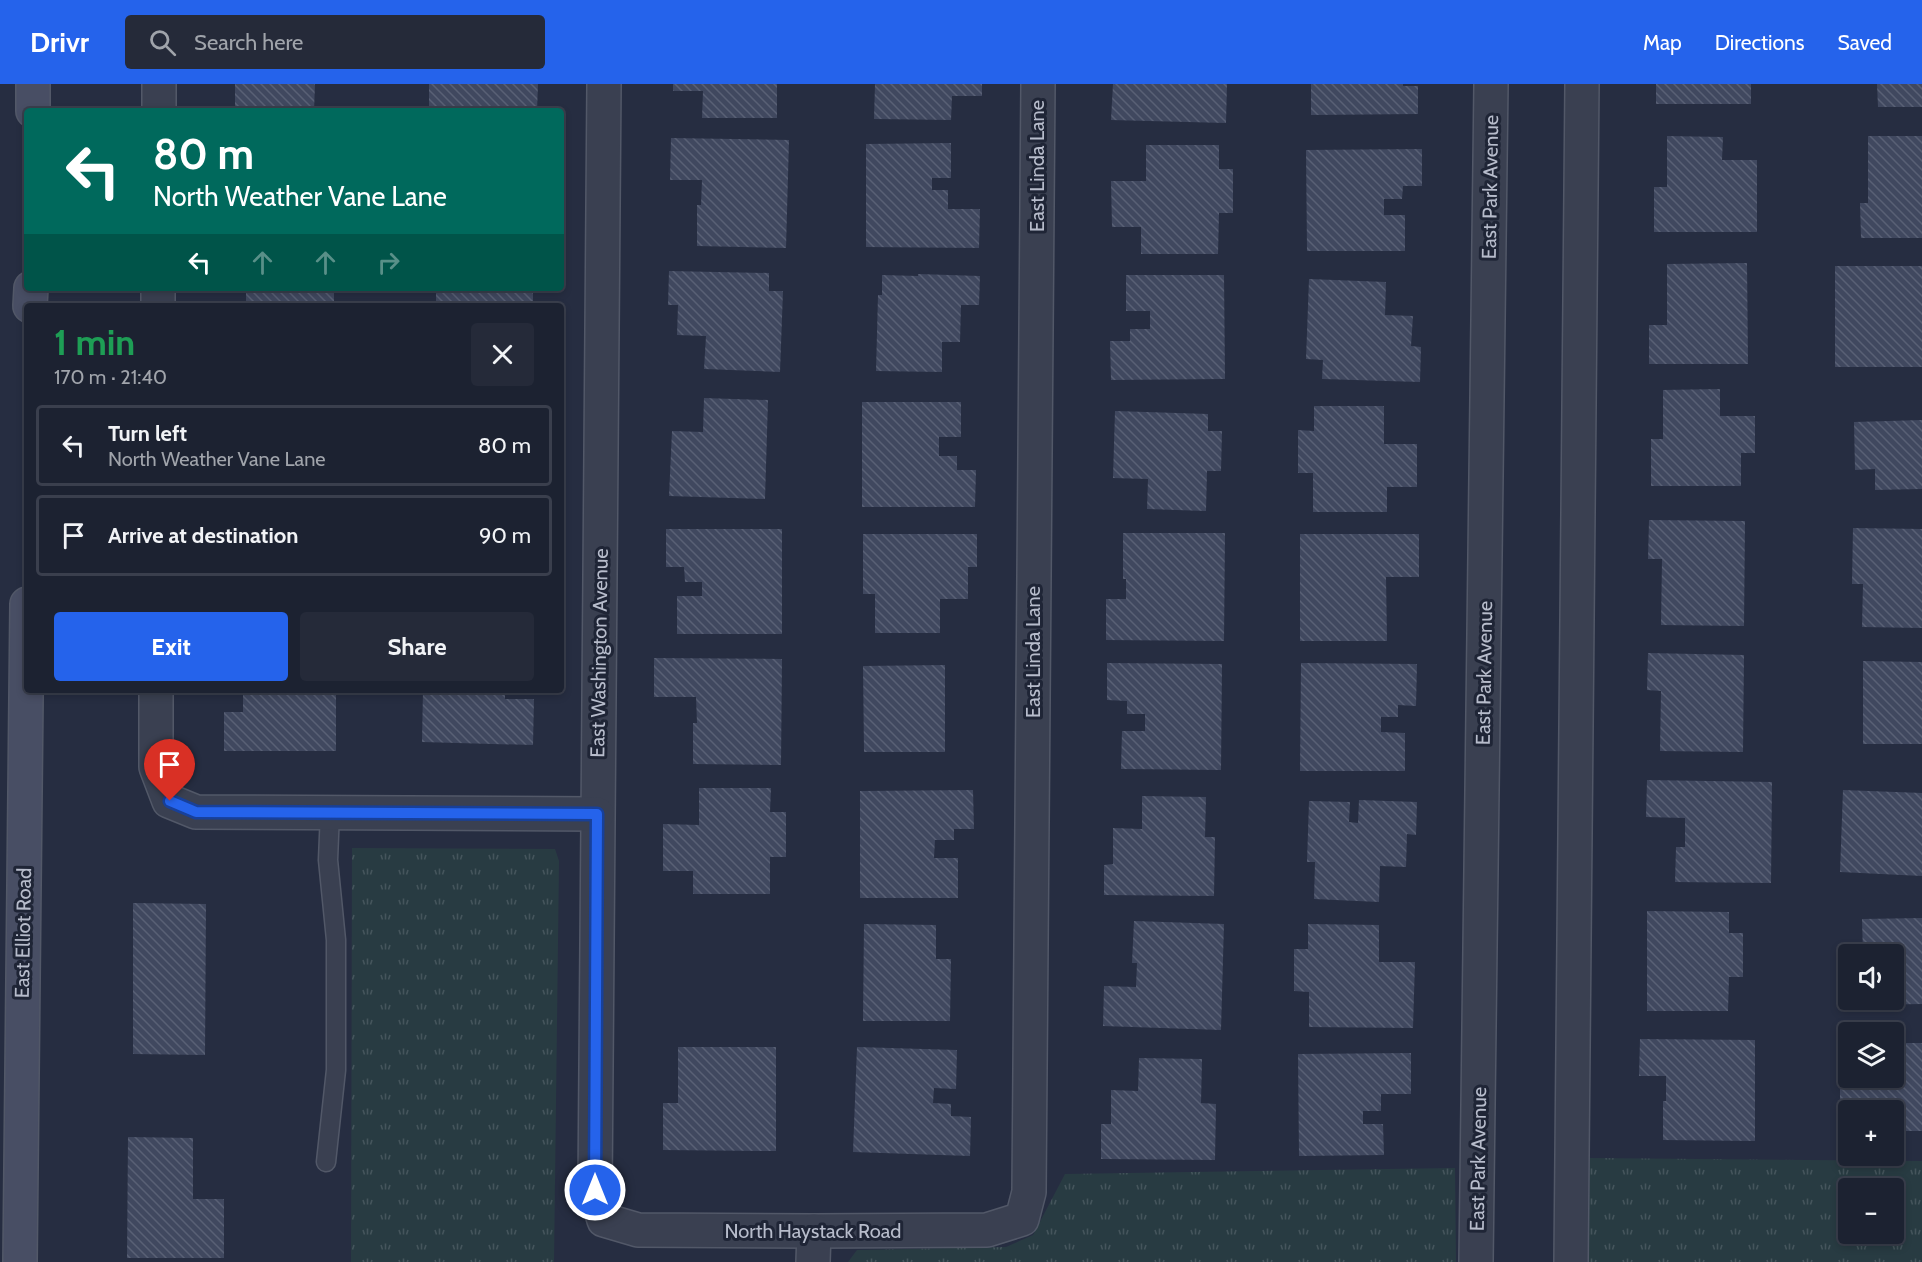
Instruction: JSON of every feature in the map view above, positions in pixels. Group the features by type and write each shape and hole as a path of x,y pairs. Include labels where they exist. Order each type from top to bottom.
{"main road":[{"path":"33,84 33,108"},
{"name":"East Elliot Road","path":"20,1262 26,693"}],"street":[{"path":"159,84 159,108"},
{"name":"East Washington Avenue","path":"604,84 595,1190 604,1220"},
{"name":"East Linda Lane","path":"1022,1219 1029,1192 1038,84"},
{"name":"East Park Avenue","path":"1476,1262 1491,84"},
{"path":"1571,1262 1582,84"},
{"path":"156,693 156,767 170,801 196,812 597,814"},
{"name":"North Haystack Road","path":"604,1220 638,1230 814,1247 987,1230 1022,1219"}],"lane":[{"path":"326,1162 336,1070 336,940 328,860 330,813"}],"green space":[{"path":"352,848 555,849 559,861 554,1262 351,1262"},
{"path":"1589,1158 1838,1160 1838,1166 1904,1166 1904,1161 1922,1161 1922,1262 1587,1262"},
{"path":"1455,1168 1456,1262 848,1262 857,1250 1006,1247 1033,1235 1065,1174"}],"building":[{"path":"235,84 315,84 314,108 235,108"},
{"path":"429,84 538,84 537,108 429,108"},
{"path":"673,84 777,84 777,118 702,118 703,91 673,91"},
{"path":"875,84 982,84 982,96 952,96 951,120 874,119"},
{"path":"1113,84 1227,84 1226,123 1111,120"},
{"path":"1311,84 1418,86 1418,114 1311,115"},
{"path":"1656,84 1751,84 1751,104 1656,104"},
{"path":"1877,84 1922,84 1922,107 1878,107"},
{"path":"1667,136 1723,137 1722,160 1757,160 1757,232 1654,232 1654,187 1667,187"},
{"path":"1868,136 1922,136 1922,238 1861,238 1860,203 1868,203"},
{"path":"671,138 789,140 786,248 697,246 697,205 701,205 702,180 670,180"},
{"path":"951,143 951,178 932,178 932,190 948,190 948,209 980,209 979,248 866,247 866,144"},
{"path":"1146,145 1219,145 1219,169 1233,169 1233,213 1219,213 1218,254 1141,254 1141,227 1112,227 1111,181 1146,181"},
{"path":"1422,149 1422,186 1403,186 1402,199 1384,199 1384,215 1405,215 1405,251 1307,251 1306,150"},
{"path":"1747,263 1748,364 1649,364 1649,325 1667,325 1667,264"},
{"path":"1835,266 1922,266 1922,367 1835,367"},
{"path":"669,271 769,273 769,291 783,291 780,372 704,369 706,336 677,335 678,305 668,305"},
{"path":"918,274 980,276 979,305 961,305 960,342 942,342 942,372 876,371 878,295 882,295 882,275 918,276"},
{"path":"1126,275 1224,275 1225,379 1111,380 1110,341 1130,341 1130,329 1150,329 1150,311 1126,311"},
{"path":"1309,279 1386,282 1385,315 1413,316 1411,346 1421,347 1420,382 1322,379 1323,360 1306,359"},
{"path":"246,291 334,291 334,303 246,303"},
{"path":"533,291 533,303 436,303 436,292"},
{"path":"1720,389 1720,416 1755,416 1755,453 1741,453 1741,486 1651,486 1651,439 1663,439 1663,390"},
{"path":"704,398 768,400 765,499 669,496 672,431 703,432"},
{"path":"862,402 961,402 961,437 939,437 939,456 957,456 957,470 976,470 975,507 862,507"},
{"path":"1314,406 1384,406 1384,444 1417,444 1417,487 1387,487 1387,512 1313,512 1313,473 1298,473 1298,430 1314,431"},
{"path":"1115,411 1208,414 1208,431 1222,431 1221,471 1207,471 1206,511 1147,509 1148,479 1113,478"},
{"path":"1922,420 1922,489 1875,490 1875,469 1855,470 1854,422"},
{"path":"1649,520 1745,521 1744,626 1661,625 1662,559 1648,559"},
{"path":"1853,528 1922,529 1922,628 1862,627 1863,584 1852,584"},
{"path":"666,529 782,529 782,634 677,634 677,596 702,596 702,582 685,582 684,567 666,567"},
{"path":"1123,533 1225,533 1224,641 1106,640 1106,599 1126,599 1126,579 1123,579"},
{"path":"863,534 977,534 977,567 968,567 968,599 940,599 940,633 875,633 875,594 863,594"},
{"path":"1300,534 1419,534 1419,577 1386,577 1387,641 1300,641"},
{"path":"1648,653 1744,655 1743,752 1660,751 1661,691 1647,690"},
{"path":"654,658 782,659 781,765 693,764 693,723 697,723 696,697 654,697"},
{"path":"1863,661 1922,662 1922,744 1863,744"},
{"path":"1107,663 1222,664 1221,770 1121,769 1122,731 1145,731 1145,714 1127,714 1127,701 1107,700"},
{"path":"1301,663 1417,664 1416,706 1398,705 1398,717 1381,717 1381,732 1405,733 1405,771 1300,771"},
{"path":"945,665 945,752 864,752 863,666"},
{"path":"243,693 336,693 336,751 224,751 224,712 243,712"},
{"path":"423,693 505,693 505,699 534,699 533,745 422,742"},
{"path":"1647,780 1772,782 1771,883 1675,882 1676,847 1685,847 1685,818 1646,817"},
{"path":"699,788 771,788 770,812 786,812 786,857 770,857 770,894 693,894 693,871 663,871 663,824 699,825"},
{"path":"973,790 974,829 954,829 954,840 935,840 934,858 958,858 958,898 860,898 860,791"},
{"path":"1843,790 1922,793 1922,876 1840,872"},
{"path":"1142,796 1206,797 1205,837 1215,837 1214,896 1104,895 1104,865 1113,864 1113,828 1142,829"},
{"path":"1359,800 1417,802 1416,835 1407,834 1406,867 1380,866 1379,902 1314,899 1315,862 1307,862 1309,801 1350,802 1349,822 1358,823"},
{"path":"133,903 206,904 205,1055 133,1054"},
{"path":"1647,911 1729,912 1729,933 1743,933 1743,977 1729,977 1728,1011 1647,1011"},
{"path":"1922,918 1922,1004 1904,1004 1904,944 1863,944 1862,919"},
{"path":"1134,921 1224,924 1221,1030 1103,1026 1104,986 1136,987 1137,963 1132,963"},
{"path":"864,924 936,925 936,959 951,959 950,1021 863,1021"},
{"path":"1308,924 1379,925 1379,962 1415,962 1413,1028 1309,1027 1309,992 1294,991 1294,949 1308,949"},
{"path":"1640,1039 1755,1040 1755,1141 1663,1140 1663,1101 1666,1101 1666,1076 1639,1076"},
{"path":"1904,1043 1922,1043 1922,1131 1904,1131 1904,1100 1840,1100 1840,1088 1904,1088"},
{"path":"678,1047 776,1047 776,1151 663,1150 663,1103 678,1103"},
{"path":"857,1047 957,1050 956,1089 934,1088 933,1103 951,1104 951,1116 971,1117 970,1156 853,1152"},
{"path":"1411,1053 1411,1094 1381,1094 1381,1111 1363,1111 1363,1124 1383,1124 1384,1155 1299,1156 1298,1054"},
{"path":"1139,1058 1202,1059 1201,1103 1216,1104 1215,1160 1101,1159 1101,1124 1111,1124 1111,1090 1138,1091"},
{"path":"128,1137 193,1138 193,1199 224,1199 224,1258 127,1258"}],"route":[{"path":"170,801 196,812 597,814 595,1190"}]}
